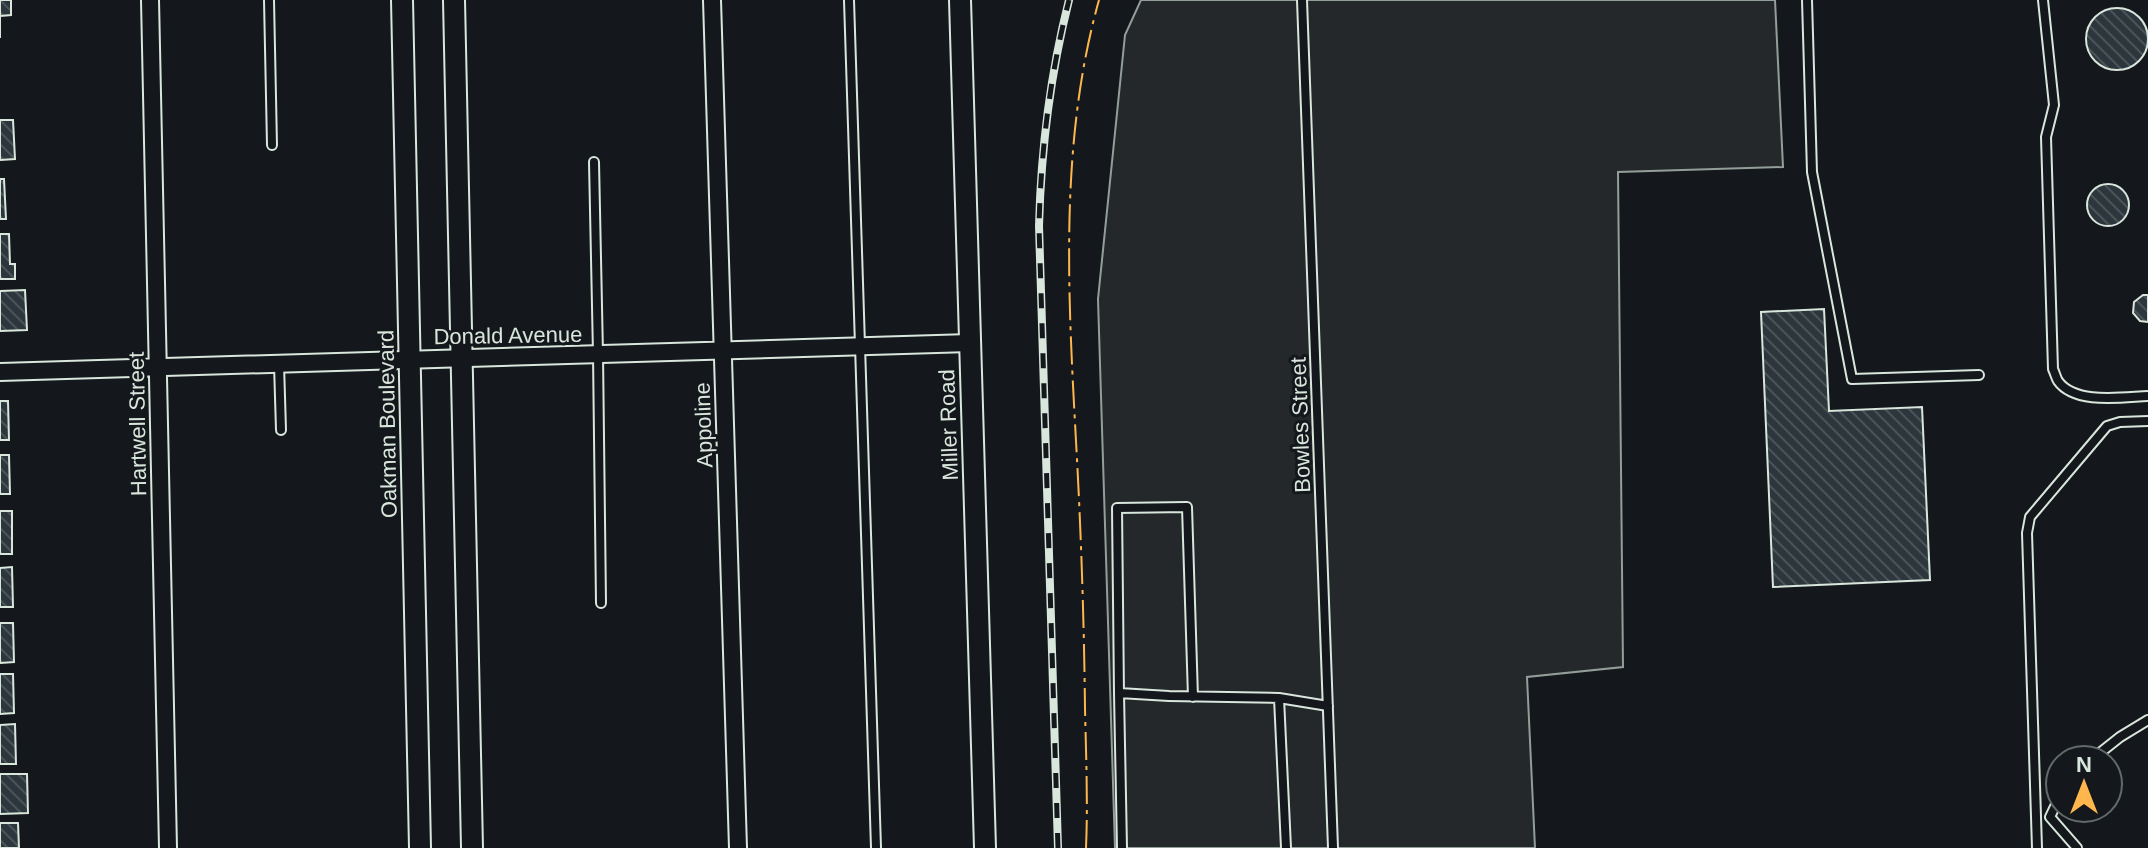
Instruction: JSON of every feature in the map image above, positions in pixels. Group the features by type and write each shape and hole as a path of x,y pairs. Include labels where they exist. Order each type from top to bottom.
{"street":[{"name":"Hartwell Street","path":"150,0 168,848"},
{"name":"Oakman Boulevard","path":"402,0 420,848"},
{"path":"454,0 472,848"},
{"name":"Appoline","path":"712,0 738,848"},
{"name":"Miller Road","path":"960,0 985,848"},
{"name":"Donald Avenue","path":"0,372 970,343"}],"lane":[{"path":"269,0 272,145"},
{"path":"849,0 876,848"},
{"name":"Bowles Street","path":"1302,0 1333,848"},
{"path":"1807,0 1812,172 1852,379 1979,375"},
{"path":"2043,0 2054,105 2046,137 2053,369 2058,381 2069,391 2083,396 2148,396"},
{"path":"594,162 601,603"},
{"path":"278,363 281,430"},
{"path":"2037,848 2027,533 2030,517 2107,426 2148,421"},
{"path":"1122,848 1117,508 1187,507 1193,697"},
{"path":"1119,693 1279,698 1328,706"},
{"path":"1279,698 1286,848"},
{"path":"2111,744 2148,720"},
{"path":"2036,821 2044,819"},
{"path":"2056,824 2077,848"}],"shaded area":[{"path":"1141,0 1775,0 1783,167 1618,172 1623,667 1527,677 1535,848 1115,848 1098,299 1125,35"}],"building":[{"path":"0,0 11,0 11,15 0,16"},
{"path":"2117,8 2139,17 2148,39 2139,61 2117,70 2095,61 2086,39 2095,17"},
{"path":"0,120 13,120 15,159 0,160"},
{"path":"0,179 4,179 6,219 0,219"},
{"path":"2108,184 2123,190 2129,205 2123,220 2108,226 2093,220 2087,205 2093,190"},
{"path":"0,234 9,234 10,264 15,264 15,279 0,279"},
{"path":"25,290 27,330 0,331 0,291"},
{"path":"2148,295 2148,322 2140,321 2133,313 2134,302"},
{"path":"1824,309 1829,411 1922,407 1930,580 1773,587 1761,312"},
{"path":"0,401 8,401 9,440 0,440"},
{"path":"0,455 9,455 10,494 0,494"},
{"path":"0,511 12,511 12,554 0,554"},
{"path":"12,567 13,607 0,607 0,568"},
{"path":"0,623 13,623 14,662 0,663"},
{"path":"0,674 13,674 14,713 0,714"},
{"path":"15,724 16,764 0,764 0,725"},
{"path":"0,774 27,774 28,813 0,814"},
{"path":"0,823 18,823 19,848 0,848"}],"railway":[{"path":"1058,848 1039,226 1048,112 1069,0"}],"power":[{"path":"1086,848 1083,608 1069,275 1077,108 1099,0"}]}
